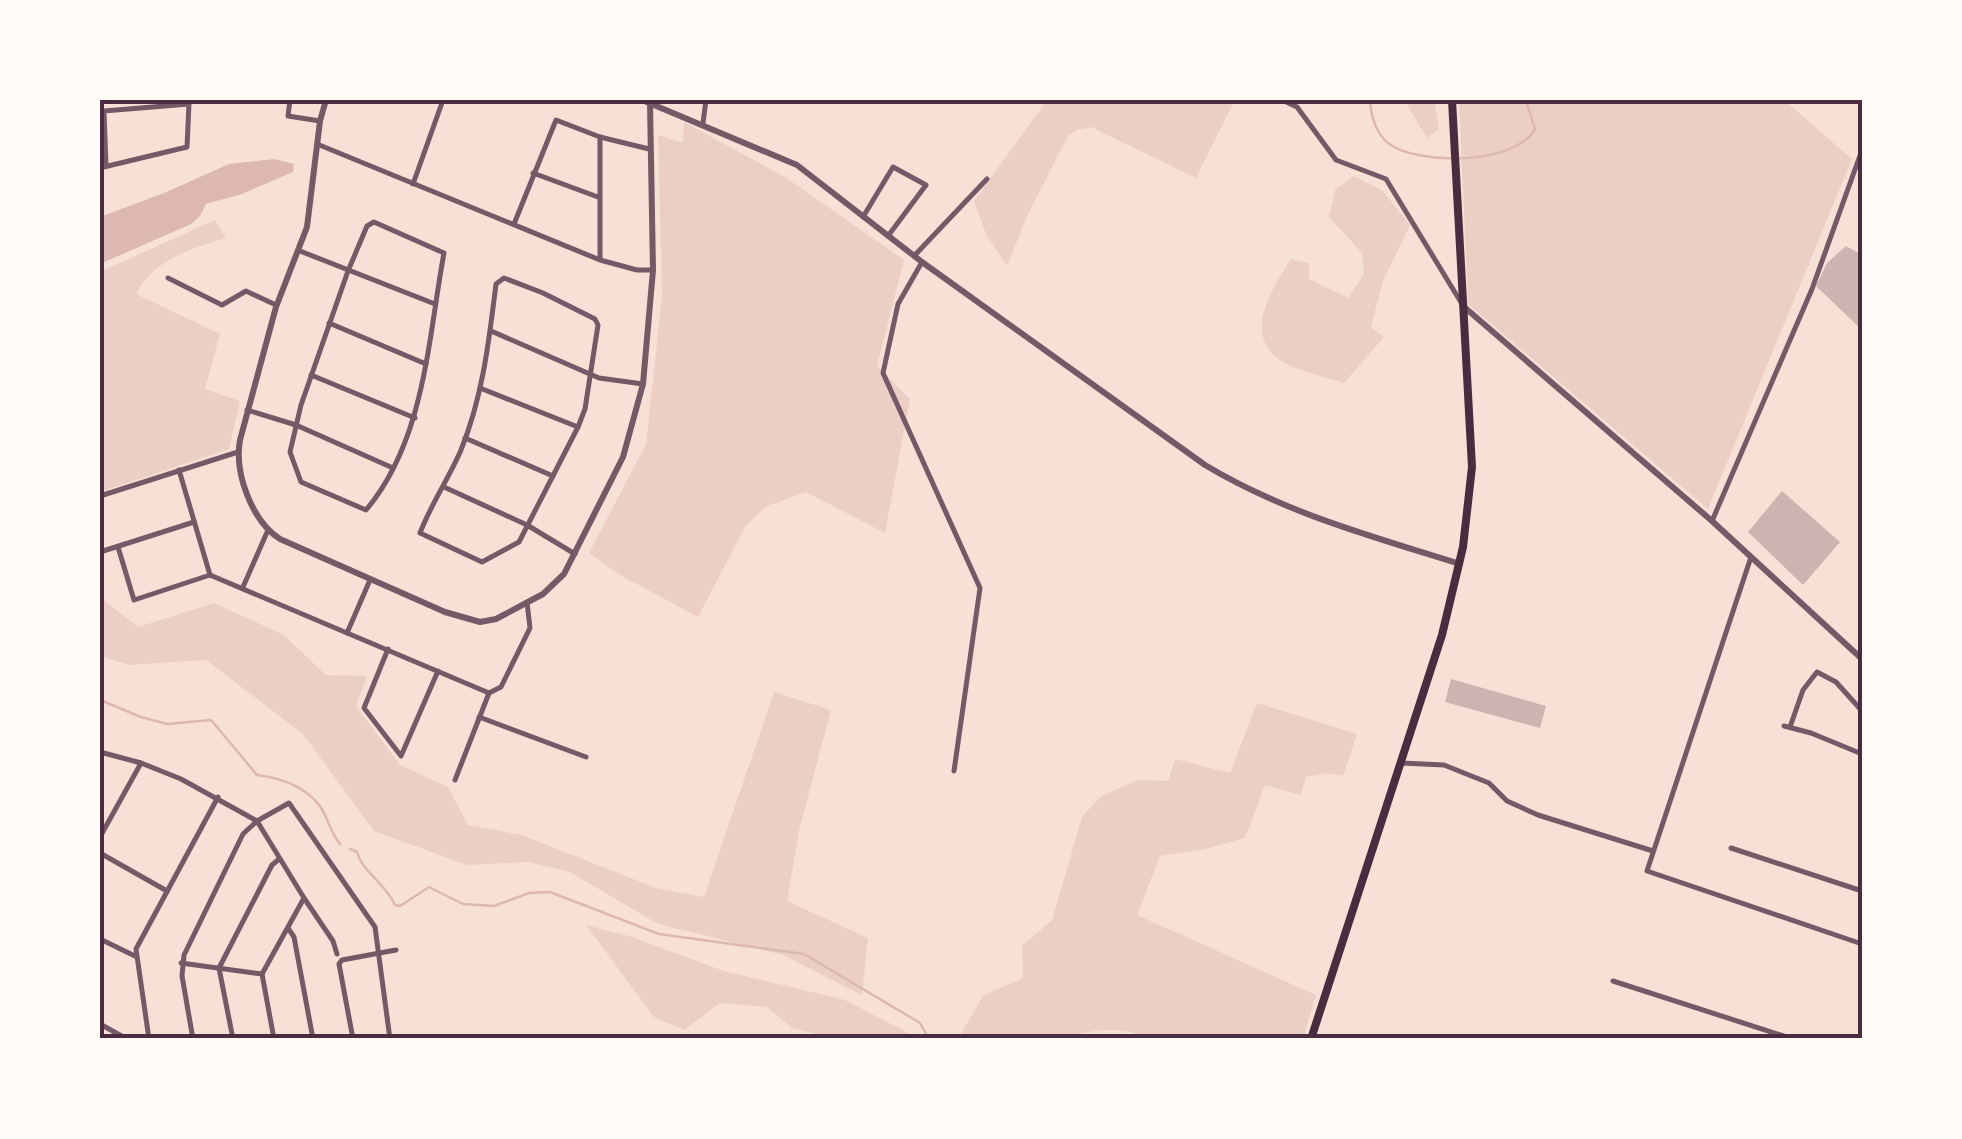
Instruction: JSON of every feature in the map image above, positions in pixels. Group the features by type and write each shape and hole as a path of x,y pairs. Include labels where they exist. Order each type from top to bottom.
{"highway":[{"path":"1311,1039 1442,634 1460,564 1472,467 1452,100"}],"street":[{"path":"290,100 288,116 320,122"},
{"path":"326,100 311,208 300,251 277,305 238,452 258,519 268,530 280,539 445,612 480,622 496,619 555,584 627,447 643,384 653,270 646,102 796,165 922,262 1241,487 1307,516 1460,564"},
{"path":"413,184 443,100"},
{"path":"703,123 706,100"},
{"path":"1282,100 1297,107 1336,160 1386,180 1463,306 1712,520 1862,659"},
{"path":"189,104 186,147 103,167 104,111 189,104"},
{"path":"514,224 556,120 600,138 649,149"},
{"path":"600,138 600,260"},
{"path":"317,144 600,260 653,270"},
{"path":"1712,520 1812,289 1862,150"},
{"path":"863,217 894,167 926,185 888,236"},
{"path":"533,173 598,196"},
{"path":"914,256 987,179"},
{"path":"374,222 444,253 435,304 415,418 393,468 366,510 311,488 298,477 290,452 311,375 366,226 374,222"},
{"path":"300,251 435,304"},
{"path":"922,262 898,304 883,373 980,588 954,770"},
{"path":"168,278 222,304 230,304 246,291 277,305"},
{"path":"504,278 594,319 598,324 590,375 578,427 514,546 488,562 475,560 420,533 465,438 480,388 496,284 504,278"},
{"path":"329,324 426,364"},
{"path":"490,331 590,375 643,384"},
{"path":"311,375 415,418"},
{"path":"480,388 578,427"},
{"path":"247,410 296,425 393,468"},
{"path":"465,438 553,476"},
{"path":"100,496 238,452"},
{"path":"179,470 210,575"},
{"path":"444,487 527,526 574,554"},
{"path":"100,552 194,522"},
{"path":"243,587 268,530"},
{"path":"118,547 134,600 210,575 488,693"},
{"path":"1752,557 1647,872 1862,944"},
{"path":"347,634 370,580"},
{"path":"455,780 488,693 501,687 530,628 527,602"},
{"path":"388,649 364,708 402,756 438,671"},
{"path":"1862,711 1836,682 1817,672 1803,690 1787,726 1862,754"},
{"path":"479,717 586,758"},
{"path":"100,752 141,762 257,821 278,860 333,941 337,954"},
{"path":"100,837 141,762"},
{"path":"1401,762 1444,765 1489,783 1506,801 1653,851"},
{"path":"149,1039 135,956 218,798"},
{"path":"193,1039 181,962 243,834 288,803 375,927 390,1039"},
{"path":"1731,848 1862,891"},
{"path":"100,854 168,892"},
{"path":"233,1039 220,968 278,860"},
{"path":"274,1039 262,974 304,898"},
{"path":"288,928 294,937 313,1039"},
{"path":"100,939 135,956"},
{"path":"353,1039 339,964 342,960 396,950"},
{"path":"181,962 262,974"},
{"path":"1613,981 1793,1039"},
{"path":"100,1024 128,1039"}],"shaded area":[{"path":"1047,100 1235,100 1196,178 1091,127 1068,136 1028,214 1007,266 986,234 974,201"},
{"path":"1404,100 1434,100 1439,129 1427,138"},
{"path":"1459,100 1784,100 1852,159 1708,509 1468,304"},
{"path":"684,122 785,177 904,260 877,366 910,399 885,533 806,492 767,506 746,525 698,617 620,575 589,553 646,444 662,296 658,135 683,143"},
{"path":"274,159 294,164 293,172 242,194 206,204 191,224 100,264 100,217 229,164"},
{"path":"1354,176 1382,190 1410,225 1383,281 1371,327 1384,337 1344,383 1300,370 1277,358 1262,335 1262,322 1270,295 1291,259 1309,263 1309,279 1348,298 1364,274 1362,253 1329,217 1335,190"},
{"path":"215,220 226,238 163,264 136,294 220,334 205,389 240,401 229,449 100,492 100,272"},
{"path":"100,597 138,627 214,603 284,635 326,675 367,676 356,706 400,765 448,787 468,825 522,835 656,888 704,897 774,692 831,710 799,831 787,901 868,938 862,995 783,955 658,924 570,872 528,862 467,865 374,831 303,734 206,660 129,665 100,656"},
{"path":"1257,703 1357,734 1343,776 1327,773 1306,777 1301,795 1265,785 1245,838 1160,856 1137,915 1316,995 1303,1039 1149,1039 1110,1030 1036,1040 958,1039 983,996 1023,978 1022,946 1052,920 1082,817 1100,797 1137,780 1168,781 1175,759 1230,773"},
{"path":"586,925 629,936 724,971 845,1000 920,1039 836,1039 792,1028 767,1007 720,1003 684,1030 654,1017"}],"building":[{"path":"1846,246 1862,255 1862,330 1816,286 1827,263"},
{"path":"1782,491 1840,542 1803,585 1748,532"},
{"path":"1451,679 1546,706 1540,728 1445,702"}],"waterway":[{"path":"1370,100 1374,123 1388,143 1421,156 1442,158 1488,155 1524,141 1535,129 1526,100"},
{"path":"100,700 167,724 211,720 257,775 287,782 313,798 340,844"},
{"path":"350,849 357,852 395,905 400,906 429,887 463,904 494,906 529,893 550,892 659,934 804,954 920,1023 929,1039"}]}
